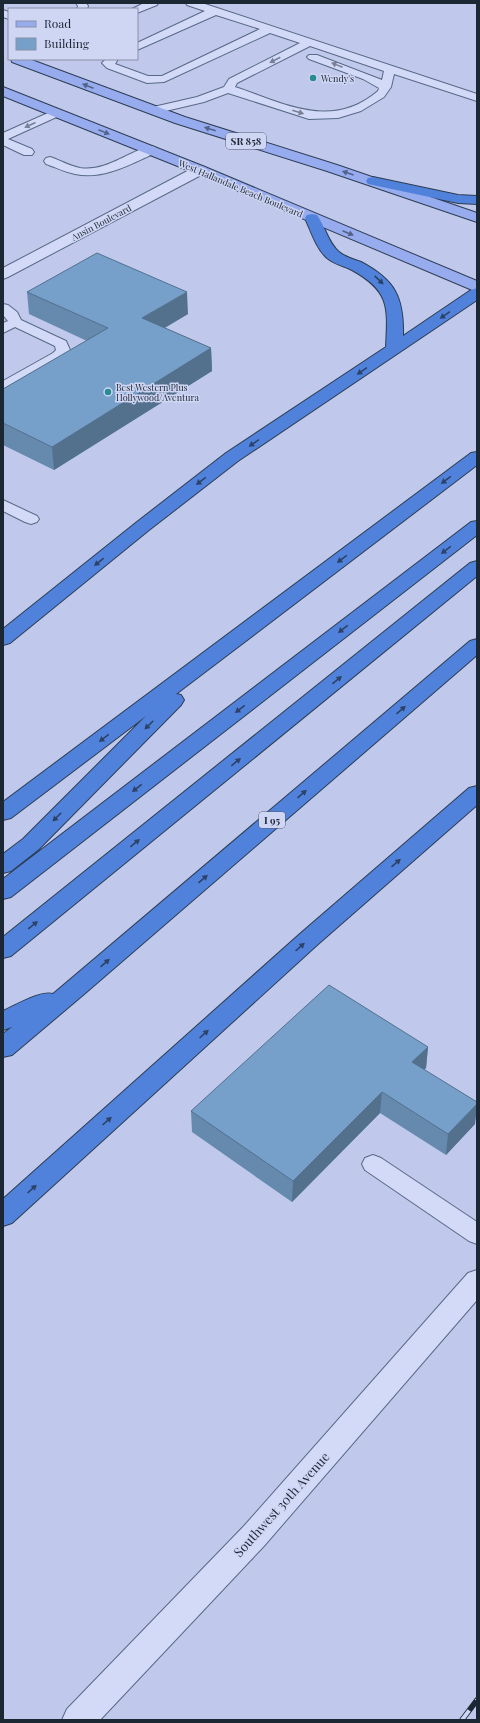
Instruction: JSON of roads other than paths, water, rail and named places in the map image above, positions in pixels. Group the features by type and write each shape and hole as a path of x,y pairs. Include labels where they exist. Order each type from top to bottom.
{"highway":[{"path":"373,181 458,199 477,200"},
{"path":"312,218 332,254 376,276 389,290 394,305 394,349"},
{"path":"3,639 143,526 232,457 477,293"},
{"path":"3,813 477,457"},
{"path":"3,891 477,526"},
{"path":"3,950 477,567"},
{"name":"I 95","path":"3,1048 75,989 477,645"},
{"path":"3,865 31,844 225,647"},
{"path":"3,1215 309,939 477,793"},
{"path":"3,1021 75,989"}],"main road":[{"name":"SR 858","path":"22,60 180,120 373,181 477,218"},
{"name":"West Hallandale Beach Boulevard","path":"3,91 200,170 477,287"}],"street":[{"name":"Ansin Boulevard","path":"6,270 200,170"},
{"name":"Southwest 30th Avenue","path":"78,1720 254,1536 477,1281"}],"lane":[{"path":"138,10 153,3"},
{"path":"191,3 477,98"},
{"path":"138,47 215,11"},
{"path":"111,60 108,63 111,66 147,80 164,79 269,29"},
{"path":"153,110 200,100 228,89 233,81 310,42"},
{"path":"294,50 385,86"},
{"path":"228,89 300,113 323,117 339,116 348,113 376,98 385,86 390,69"},
{"path":"3,137 57,113"},
{"path":"3,141 28,152"},
{"path":"50,161 77,172 89,172 102,170 151,150"},
{"path":"3,308 12,315 15,322 61,344 63,350 58,356 3,387"},
{"path":"3,329 15,322"},
{"path":"3,505 31,520"},
{"path":"373,1164 477,1234"}],"railway":[{"path":"462,1720 477,1700"}],"place":[{"name":"Wendy's","path":"313,78"},
{"name":"Best Western Plus Hollywood/Aventura","path":"108,392"}]}
